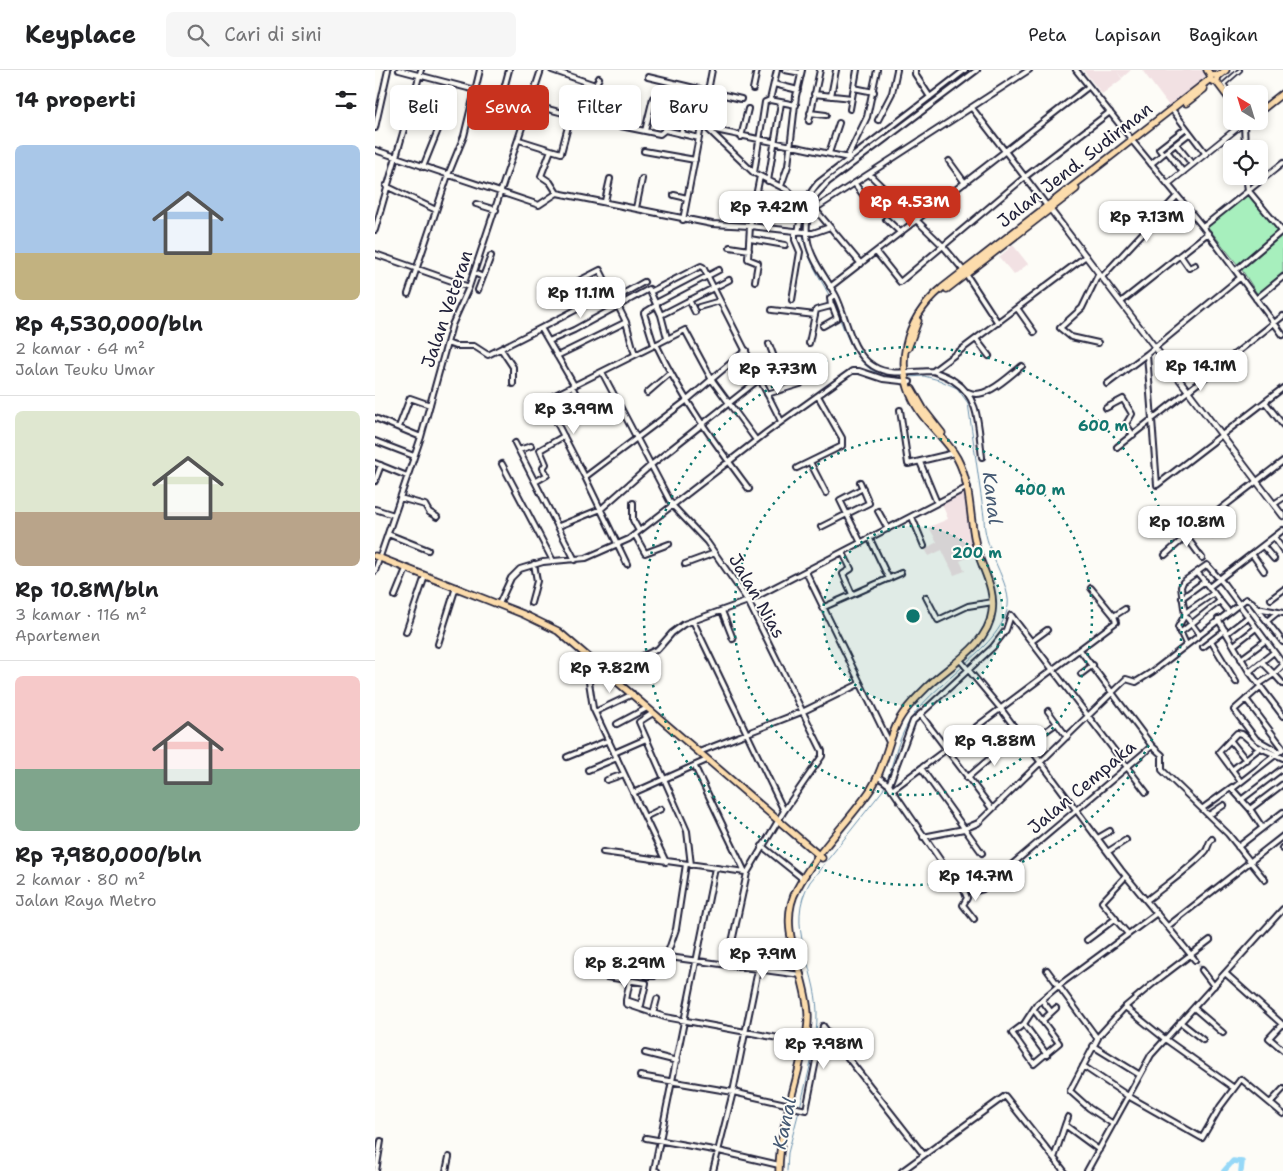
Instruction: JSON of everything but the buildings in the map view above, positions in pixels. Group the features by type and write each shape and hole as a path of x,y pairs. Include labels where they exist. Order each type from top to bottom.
{"main road":[{"path":"1207,70 1223,91"},
{"path":"1213,79 1226,70"},
{"name":"Jalan Jend. Sudirman","path":"1133,142 1174,112 1213,79"},
{"name":"Jalan Jend. Sudirman","path":"907,377 909,346 919,319 938,295 1213,79"},
{"path":"1268,104 1283,92"},
{"path":"798,957 792,923 793,907 799,890 871,789 881,770 889,742 904,712 973,647 985,632 992,614 993,602 990,582 975,542 968,487 961,462 921,414 907,377"},
{"path":"780,1169 782,1151 812,1017 789,916 793,898 803,879 881,779 897,732 907,714 950,669 962,662 989,633 995,617 997,602 992,577 980,547 971,486 961,462 924,410 907,377"},
{"path":"378,557 536,619 559,631 821,857"},
{"path":"792,1106 809,1018 802,972"}],"street":[{"path":"375,128 388,70"},
{"path":"399,70 467,88"},
{"path":"375,230 421,70"},
{"path":"478,85 481,70"},
{"path":"505,85 509,70"},
{"name":"Jalan Veteran","path":"536,85 541,70"},
{"path":"551,70 595,85 599,78"},
{"path":"709,85 712,70"},
{"path":"753,89 757,70"},
{"path":"770,100 777,70"},
{"path":"781,186 788,166 802,72 785,70"},
{"path":"809,121 813,94 820,70"},
{"path":"831,96 836,70"},
{"path":"851,108 857,70"},
{"path":"848,158 867,116 874,92 877,70"},
{"path":"878,120 892,93 897,70"},
{"path":"915,70 930,97"},
{"path":"955,70 963,72"},
{"path":"907,377 878,369 864,358 851,336 830,287 801,232 806,211 816,195 828,182 977,70"},
{"path":"806,211 815,209 855,184 1029,70"},
{"path":"1075,70 1207,233 1283,335"},
{"path":"1226,85 1240,70"},
{"path":"792,300 800,252 795,240 801,232 808,196 818,183 848,158 963,72"},
{"path":"648,78 682,85"},
{"path":"774,84 798,90"},
{"path":"830,287 1088,87"},
{"path":"854,88 874,92"},
{"path":"813,94 852,98"},
{"path":"727,96 741,99"},
{"path":"754,173 765,101 770,100 796,105"},
{"path":"768,181 781,103"},
{"path":"645,131 651,106"},
{"path":"972,108 1189,390 1283,516"},
{"path":"741,137 748,109"},
{"path":"810,112 826,115"},
{"path":"876,252 899,282 1025,177 1110,112"},
{"path":"1174,112 1205,154"},
{"path":"829,153 839,124"},
{"path":"407,294 467,125"},
{"path":"1183,172 1165,152 1159,149 1186,128"},
{"path":"423,167 438,130"},
{"name":"Jalan Veteran","path":"375,571 378,557 388,534 421,437 454,320 469,287 522,130"},
{"path":"519,140 561,153 567,130"},
{"path":"640,130 661,134 665,130 699,138"},
{"path":"681,134 682,130"},
{"path":"683,220 700,130"},
{"path":"709,130 754,173 789,190 798,204 806,211"},
{"path":"712,130 848,158"},
{"path":"1168,184 1235,130"},
{"path":"1151,164 1190,133"},
{"path":"1176,144 1192,164"},
{"path":"375,150 501,194 539,205 557,193 605,201 683,220 712,224 801,232 817,232 830,227"},
{"path":"551,150 541,177 550,182 557,193"},
{"path":"644,151 695,160"},
{"path":"949,162 965,183"},
{"path":"1203,228 1283,163"},
{"path":"869,174 943,246 965,272 998,322"},
{"path":"755,281 758,264 748,259 751,226 760,176"},
{"path":"605,201 610,179"},
{"path":"636,208 642,179"},
{"path":"855,184 864,196"},
{"path":"1236,270 1283,231 1247,191 1247,185"},
{"path":"387,186 436,210"},
{"path":"674,194 687,198"},
{"path":"1098,343 1066,334 1060,326 1083,308 1101,275 1177,196"},
{"path":"755,203 789,209 796,208 798,204"},
{"path":"476,204 496,210"},
{"path":"815,209 861,264"},
{"path":"886,219 901,233"},
{"path":"1121,302 1207,233"},
{"path":"750,239 785,245"},
{"path":"730,247 749,250"},
{"path":"375,254 417,267 469,287"},
{"path":"1180,255 1189,268 1195,265"},
{"path":"478,290 491,256"},
{"path":"499,604 513,575 520,569 534,564 575,560 619,544 639,531 781,421 857,370 883,380 933,371 1086,256"},
{"path":"549,341 575,330 645,291 652,291 701,266 708,276 781,421"},
{"path":"557,292 598,270 626,322 635,355"},
{"path":"719,270 656,304 644,313 655,345 701,425 749,489"},
{"path":"474,273 483,276"},
{"path":"679,277 685,288"},
{"path":"1107,384 1147,354 1241,277"},
{"path":"1256,299 1283,277"},
{"path":"661,315 729,280"},
{"path":"614,299 644,282"},
{"path":"652,291 667,338"},
{"path":"447,344 474,346 488,355 610,292"},
{"path":"823,326 837,318 832,305 833,296"},
{"path":"689,300 695,312"},
{"path":"699,306 720,300"},
{"path":"809,342 817,309 832,305"},
{"path":"1017,308 1034,332"},
{"path":"772,310 815,315"},
{"path":"1117,447 1283,316"},
{"path":"557,356 626,322"},
{"path":"541,328 573,386 587,417 581,419 565,390"},
{"path":"627,564 619,544 545,401 686,330 712,380 756,440"},
{"path":"976,339 989,356"},
{"path":"559,526 601,509 651,465 778,364 769,344"},
{"path":"501,349 513,367 513,384"},
{"path":"585,477 687,401 746,350"},
{"path":"1147,354 1151,421 1158,485 1283,388"},
{"path":"968,392 984,393 1022,366"},
{"path":"933,371 955,381 968,392 977,409 982,457"},
{"name":"Jalan Nias","path":"602,372 672,504 715,553 748,602 823,752 784,811"},
{"path":"647,393 670,373"},
{"path":"767,394 800,384"},
{"path":"797,468 841,449 843,444 818,396"},
{"path":"399,427 410,398 430,405"},
{"path":"1106,408 1123,399 1132,414 1126,424 1133,435"},
{"path":"1265,402 1283,425"},
{"path":"900,410 907,463 920,462 954,453"},
{"path":"375,418 421,437"},
{"path":"535,482 547,475 543,468 546,463 540,450 564,436"},
{"path":"375,441 414,456"},
{"path":"515,443 575,560"},
{"path":"519,450 531,446"},
{"path":"1165,555 1204,522 1283,461"},
{"path":"810,462 825,493"},
{"path":"920,462 937,503"},
{"path":"375,464 407,476"},
{"path":"502,464 553,561"},
{"path":"375,481 381,465"},
{"path":"821,527 870,502 860,482"},
{"path":"608,672 653,652 677,628 748,602 968,487"},
{"path":"861,544 840,500 863,488"},
{"path":"400,498 425,505 430,513 437,517"},
{"path":"1274,504 1283,498"},
{"path":"633,503 633,520 639,531"},
{"path":"375,509 394,515"},
{"path":"878,511 888,529"},
{"path":"1171,516 1202,558"},
{"path":"912,517 923,546"},
{"path":"1204,522 1213,535"},
{"path":"1209,587 1283,530"},
{"path":"388,534 429,550"},
{"path":"635,534 645,553 669,544"},
{"path":"1274,537 1283,550"},
{"path":"870,539 889,578"},
{"path":"1263,546 1274,559"},
{"path":"685,564 715,553"},
{"path":"843,553 851,569 843,574 852,594"},
{"path":"1252,554 1264,570"},
{"path":"531,602 537,581 534,564"},
{"path":"1199,634 1185,614 1182,585 1207,565 1283,664 1234,710 1256,739 1280,751"},
{"path":"395,596 406,569"},
{"path":"806,572 859,684 889,742"},
{"path":"1197,572 1228,611"},
{"path":"822,608 901,573"},
{"path":"406,632 425,576"},
{"path":"1182,598 1205,581"},
{"path":"438,644 456,587"},
{"path":"892,790 1055,670 1116,622 1114,616 1091,588"},
{"path":"1271,599 1283,590"},
{"path":"1186,644 1178,626 1185,614 1214,593"},
{"path":"926,597 938,620 968,606 993,602"},
{"path":"923,836 964,829 978,823 1126,679 1136,682 1152,672 1238,604 1248,599 1283,642"},
{"path":"1180,634 1221,601"},
{"path":"1257,608 1281,612"},
{"path":"1114,616 1125,609"},
{"path":"722,610 733,639"},
{"path":"1267,621 1281,612"},
{"path":"888,784 912,724 920,714 1001,637 1006,630 1010,615 1055,670 1146,792"},
{"path":"1203,646 1247,617"},
{"path":"1219,619 1249,672 1283,716"},
{"path":"693,621 784,811 746,873 727,965"},
{"path":"1234,645 1256,628"},
{"path":"1032,641 1047,630"},
{"path":"1278,635 1283,632"},
{"path":"1211,641 1236,682"},
{"path":"1241,659 1265,641"},
{"path":"1080,650 1114,692 1152,746 1161,755 1162,770 1203,808 1265,880"},
{"path":"1249,672 1274,652"},
{"path":"962,662 1042,762 1126,876 1195,960"},
{"path":"1263,662 1283,684"},
{"path":"594,663 589,682 591,700 595,712 667,862"},
{"path":"1081,674 1093,665"},
{"path":"699,752 803,711 859,684"},
{"path":"595,712 633,694"},
{"path":"1246,699 1283,758"},
{"path":"617,724 647,708"},
{"path":"1047,711 1067,737"},
{"path":"653,713 639,721 687,831 689,864 676,929 667,956"},
{"path":"920,714 992,809"},
{"path":"1046,731 1057,723"},
{"path":"1241,782 1219,752 1235,734 1241,734 1261,747 1280,751"},
{"path":"615,753 646,739"},
{"path":"567,757 609,740"},
{"path":"1231,740 1245,760"},
{"path":"967,778 1009,742"},
{"name":"Jalan Cempaka","path":"963,888 975,891 983,889 1129,768 1152,746"},
{"path":"1232,770 1261,747"},
{"path":"1203,808 1241,782 1280,751"},
{"path":"588,770 617,758"},
{"path":"633,793 695,767 707,760"},
{"path":"695,767 746,873"},
{"path":"921,768 982,853"},
{"path":"1241,800 1283,768"},
{"path":"607,780 624,774"},
{"path":"881,779 888,784 957,884 963,888 967,898 963,905 974,919"},
{"path":"1250,809 1283,784"},
{"path":"1232,787 1262,827"},
{"path":"1209,815 1224,805"},
{"path":"645,817 661,809"},
{"path":"1238,847 1283,812"},
{"path":"1098,838 1110,831"},
{"path":"1168,926 1283,836"},
{"path":"1147,900 1206,851 1207,845 1212,839"},
{"path":"1109,851 1126,840"},
{"path":"763,846 803,879"},
{"path":"603,852 746,873"},
{"path":"657,1171 654,1170 715,868"},
{"path":"1126,876 1102,902 1128,934"},
{"path":"1087,1171 1151,1055 1283,909"},
{"path":"1033,1010 1059,1043 1047,1055 1033,1064 1011,1034 1024,1024 1033,1010 1042,1000 1157,913"},
{"path":"1087,940 1116,919"},
{"path":"1113,1124 1089,1108 1071,1092 1093,1046 1125,1007 1210,940"},
{"path":"647,954 758,970 802,972"},
{"path":"647,976 654,976 659,955"},
{"path":"622,979 629,957"},
{"path":"713,1171 733,1092 758,970"},
{"path":"1047,970 1095,1038 1098,1038"},
{"path":"1202,970 1214,986"},
{"path":"1225,973 1282,1024 1269,1038 1283,1050"},
{"path":"607,977 646,983 641,1005 626,1000"},
{"path":"630,980 626,1004 653,1014 805,1043"},
{"path":"653,1014 657,999"},
{"path":"1042,1000 1051,1012"},
{"path":"1125,1007 1165,1039 1234,1088"},
{"path":"1041,1021 1056,1008"},
{"path":"1194,1008 1223,1032"},
{"path":"1181,1022 1203,1040"},
{"path":"1024,1024 1047,1055"},
{"path":"640,1076 733,1092 806,1110 823,1026 924,1155"},
{"path":"1093,1046 1140,1075"},
{"path":"645,1053 677,1061"},
{"path":"1083,1066 1129,1096 1202,1138 1239,1080 1243,1080 1283,1114"},
{"path":"1270,1103 1283,1089"},
{"path":"902,1171 1005,1096 1064,1171"},
{"path":"1054,1158 1068,1117"},
{"path":"1065,1125 1099,1150"},
{"path":"646,1138 719,1151 780,1169"},
{"path":"376,1171 381,1141"},
{"path":"446,1171 449,1157"}],"shaded area":[{"path":"1083,70 1131,70 1122,78 1117,71 1122,79 1102,94"},
{"path":"1142,70 1202,70 1205,75 1203,80 1169,106"},
{"path":"1013,245 1028,264 1014,275 999,257"},
{"path":"965,491 968,492 977,553 960,561 965,571 954,575 942,550 929,556 925,549 937,542 929,527 948,519 942,504"}],"green space":[{"path":"1249,192 1279,230 1238,265 1207,226"},
{"path":"1283,235 1283,272 1258,295 1242,270"}],"waterway":[{"name":"Kanal","path":"881,137 971,70"},
{"name":"Kanal","path":"807,209 814,194 838,170"},
{"name":"Kanal","path":"805,212 803,223 805,245 830,297"},
{"name":"Kanal","path":"837,312 853,348 868,367 890,377 905,377"},
{"name":"Kanal","path":"909,377 924,376 939,380 957,388 968,403 986,534 1008,595 1008,606 1002,623 991,638 965,664"},
{"name":"Kanal","path":"800,1107 817,1024 815,995 801,930 800,914 803,898 810,882 883,790 905,729 916,711 962,667"},
{"name":"Kanal","path":"787,1171 788,1153 799,1111"},
{"path":"1224,1171 1233,1161 1242,1162 1241,1171"}],"tunnel":[{"path":"1195,960 1202,970"}]}
